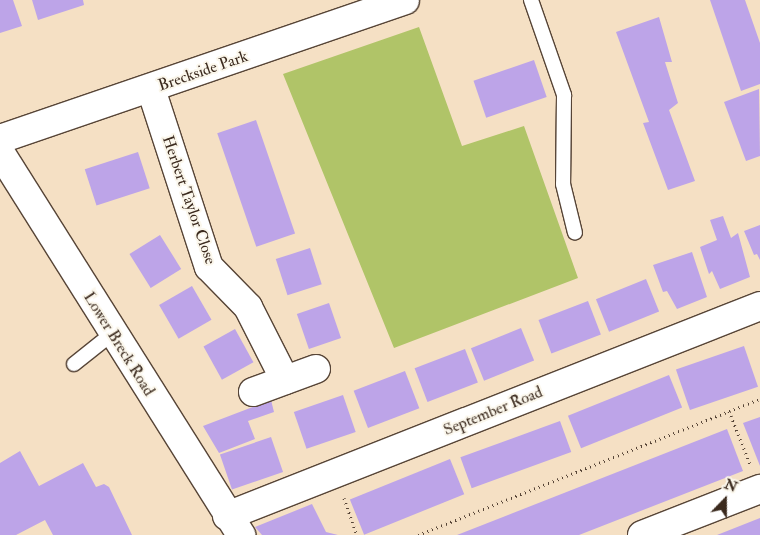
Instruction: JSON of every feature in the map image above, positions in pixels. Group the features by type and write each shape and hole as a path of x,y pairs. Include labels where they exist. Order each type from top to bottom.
{"street":[{"name":"Breckside Park","path":"0,139 151,89 405,0"},
{"name":"Herbert Taylor Close","path":"151,89 209,267 248,307 285,380"},
{"name":"Lower Breck Road","path":"0,152 234,526"},
{"name":"September Road","path":"234,526 335,474 760,306"},
{"path":"253,392 316,368"},
{"path":"642,535 760,489"}],"lane":[{"path":"531,0 564,95 563,184 575,233"},
{"path":"74,364 113,334"}],"path":[{"path":"418,535 760,399"},
{"path":"729,411 760,489"},
{"path":"335,474 357,535"}],"green space":[{"path":"419,27 462,146 524,126 578,278 394,348 283,74"}],"building":[{"path":"0,0 13,0 22,26 0,33"},
{"path":"32,0 83,0 84,5 38,20"},
{"path":"710,0 745,0 760,43 760,84 741,91"},
{"path":"659,17 672,62 665,62 678,103 669,110 695,181 668,190 643,123 649,122 616,32"},
{"path":"534,60 547,97 486,118 473,81"},
{"path":"759,89 760,156 746,161 724,102"},
{"path":"256,120 295,233 256,247 217,133"},
{"path":"138,152 150,188 96,205 85,169"},
{"path":"723,216 731,238 738,233 750,277 720,289 712,271 709,274 700,247 717,240 710,220"},
{"path":"760,225 760,260 757,254 754,255 744,231"},
{"path":"160,235 181,269 151,288 129,254"},
{"path":"310,248 322,284 288,295 276,259"},
{"path":"692,252 707,297 677,309 667,291 663,292 653,265"},
{"path":"646,279 659,311 609,332 596,299"},
{"path":"192,286 211,320 179,339 159,305"},
{"path":"588,301 601,335 551,354 539,320"},
{"path":"329,303 341,338 309,349 297,314"},
{"path":"521,328 534,360 484,381 471,348"},
{"path":"235,329 253,362 222,380 204,346"},
{"path":"744,346 758,387 690,410 676,369"},
{"path":"465,349 478,383 427,402 415,368"},
{"path":"405,371 419,408 368,428 354,391"},
{"path":"669,375 682,407 581,448 568,416"},
{"path":"343,395 356,432 307,449 294,412"},
{"path":"271,400 274,412 248,421 255,439 219,453 203,426"},
{"path":"760,417 760,466 743,423"},
{"path":"560,421 571,452 472,488 460,457"},
{"path":"727,429 743,471 579,535 457,535"},
{"path":"271,437 283,472 232,490 220,455"},
{"path":"20,451 39,486 83,463 96,487 104,484 109,487 132,535 53,535 45,520 16,535 0,535 0,463"},
{"path":"450,459 464,494 364,535 350,499"},
{"path":"312,504 326,532 338,535 262,535 255,527"},
{"path":"760,518 760,535 717,535"}]}
